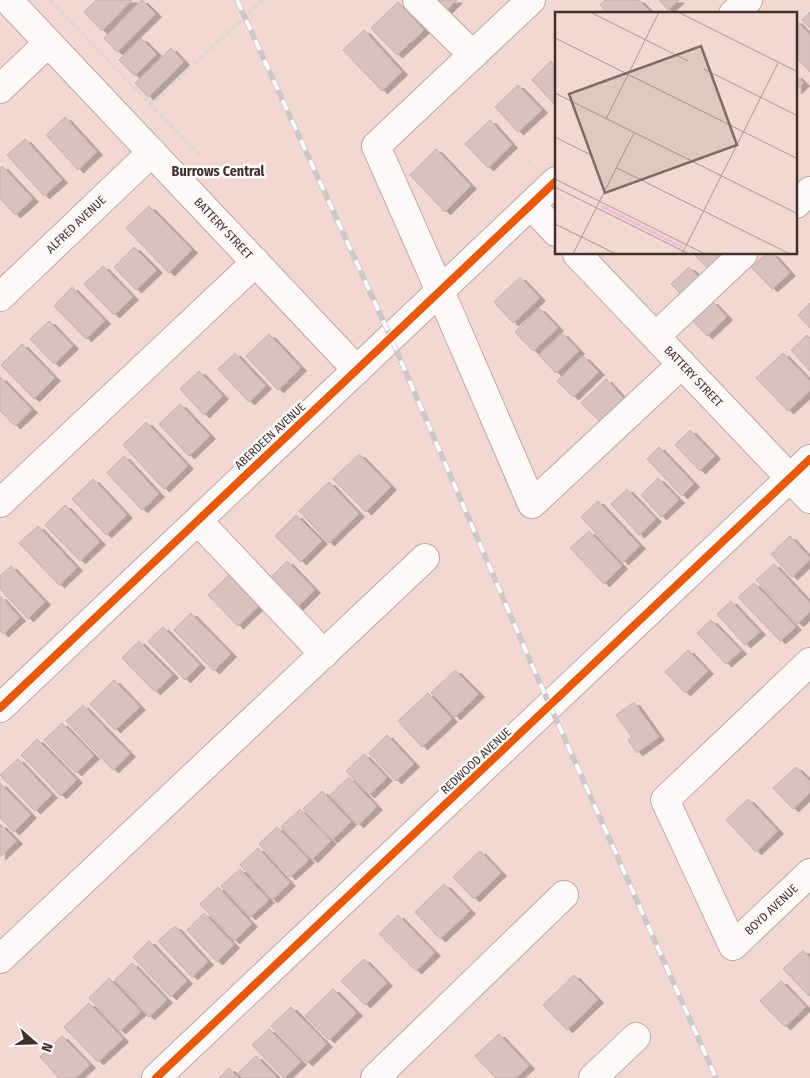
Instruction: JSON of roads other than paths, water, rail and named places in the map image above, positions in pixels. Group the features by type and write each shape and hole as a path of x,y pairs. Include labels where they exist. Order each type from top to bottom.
{"street":[{"name":"BATTERY STREET","path":"8,0 357,370"},
{"path":"417,0 473,55"},
{"path":"531,0 376,146 532,504 682,364"},
{"path":"735,12 748,0"},
{"path":"0,89 48,42"},
{"name":"ALFRED AVENUE","path":"0,297 152,152"},
{"name":"ABERDEEN AVENUE","path":"0,708 555,182"},
{"path":"798,202 810,191"},
{"path":"531,205 555,231"},
{"name":"BATTERY STREET","path":"578,255 810,499"},
{"path":"656,336 742,255"},
{"path":"0,503 256,262"},
{"name":"REDWOOD AVENUE","path":"156,1078 810,459"},
{"path":"198,520 324,654"},
{"path":"0,959 425,558"},
{"name":"BOYD AVENUE","path":"810,662 665,800 733,946 810,873"},
{"path":"375,1078 564,895"},
{"path":"593,1078 636,1038"}],"railway":[{"path":"237,0 391,338 535,672 716,1078"}],"district":[{"name":"Burrows Central","path":"218,171"}]}
